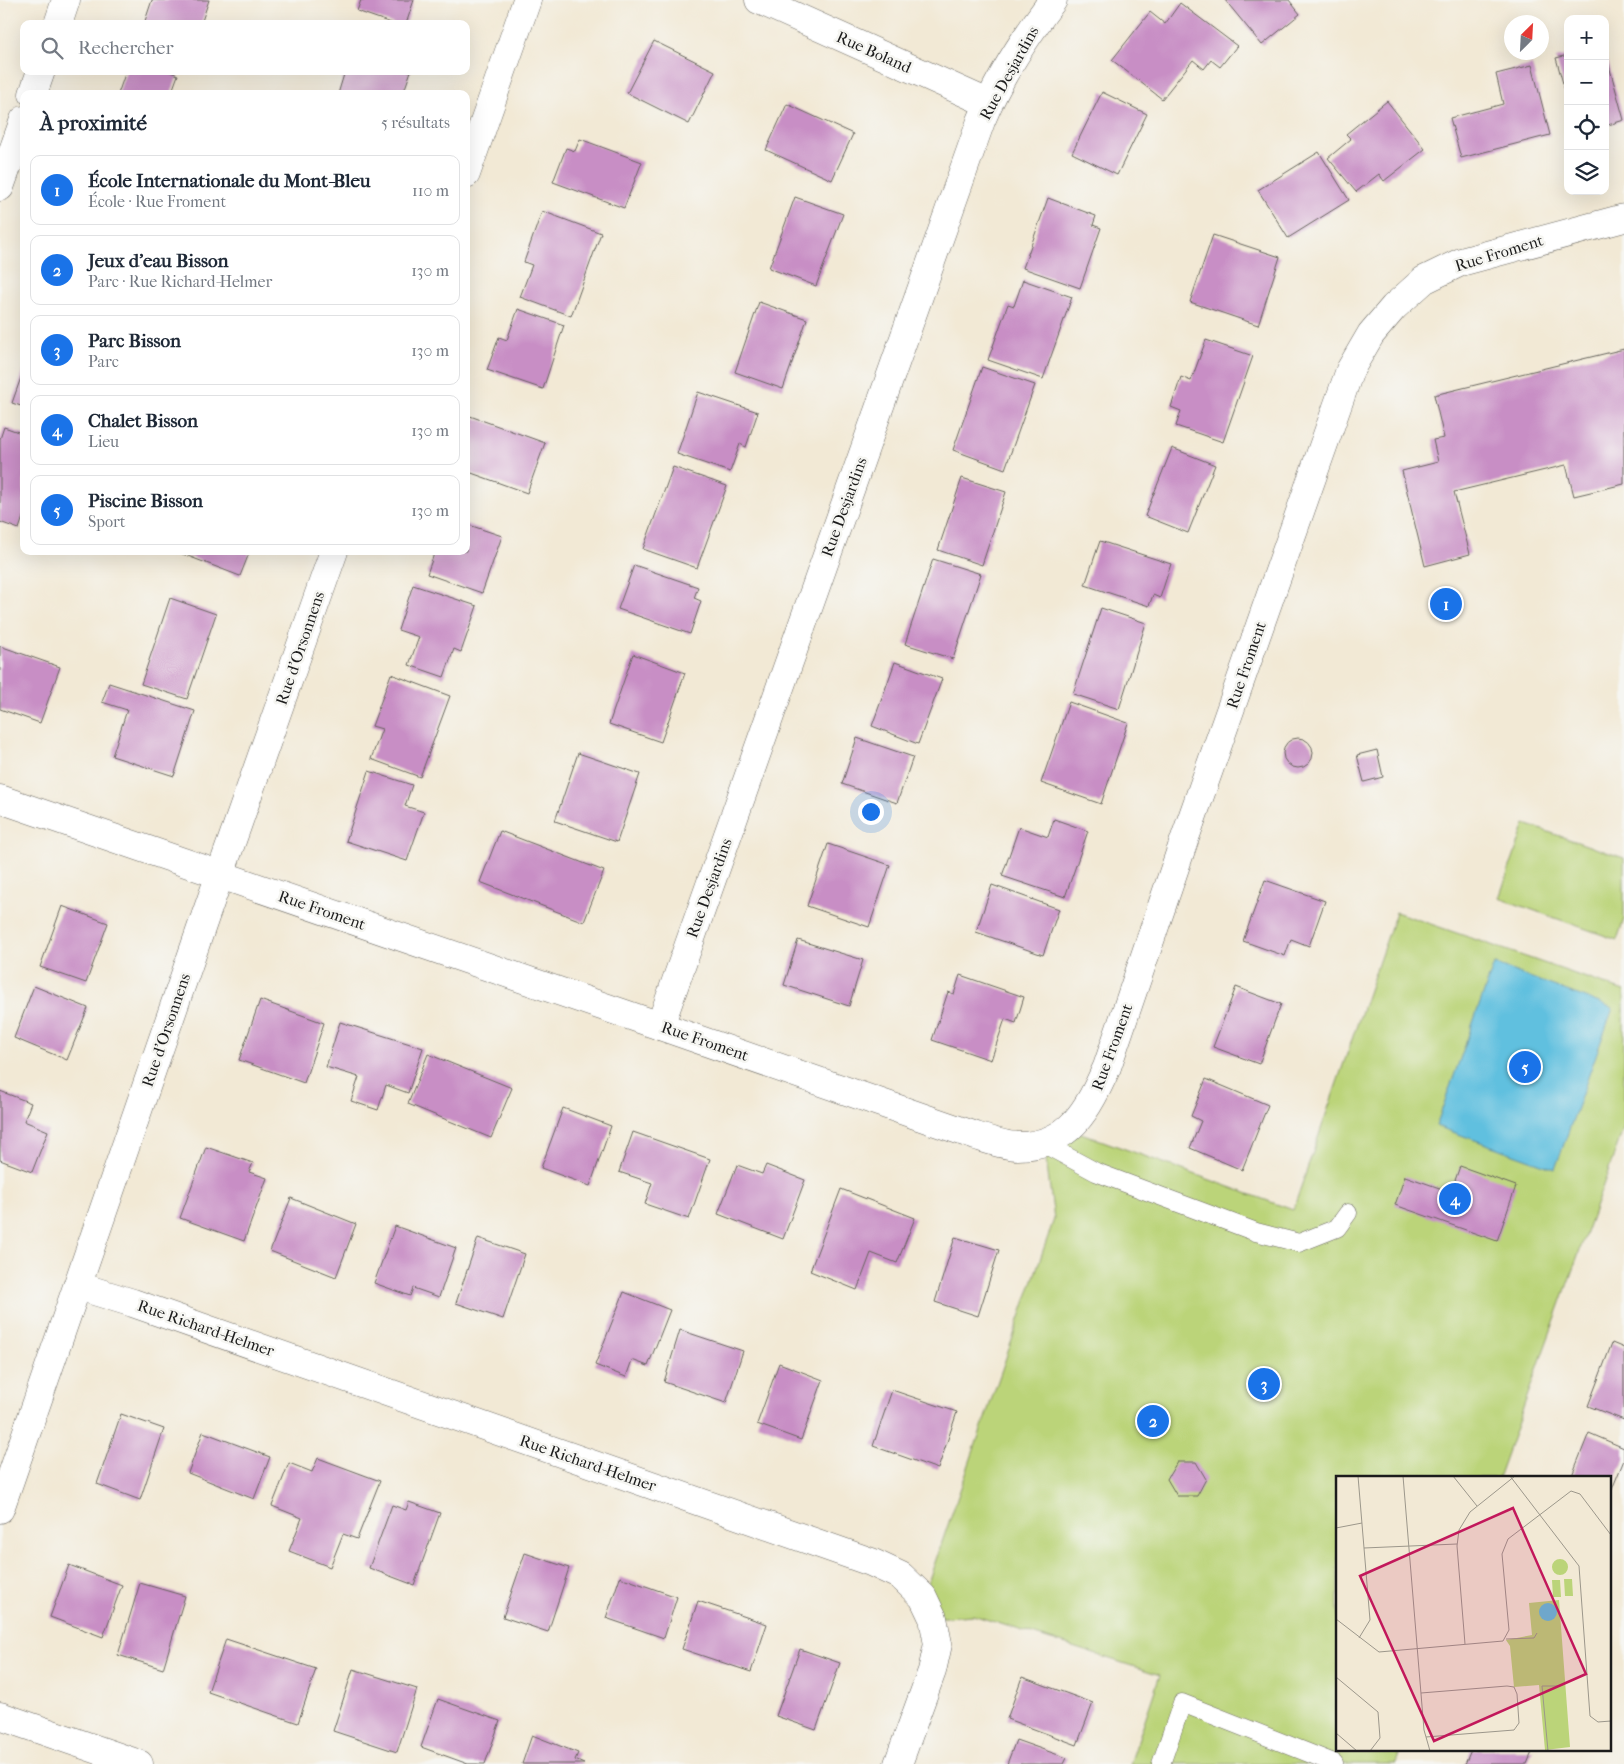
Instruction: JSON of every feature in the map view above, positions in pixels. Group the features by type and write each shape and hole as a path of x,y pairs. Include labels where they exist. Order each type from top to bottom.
{"street":[{"path":"59,20 66,0"},
{"path":"470,163 527,0"},
{"name":"Rue Boland","path":"760,0 988,103"},
{"name":"Rue Desjardins","path":"660,1026 988,103 1035,24 1053,0"},
{"path":"34,90 40,75"},
{"path":"0,188 20,131"},
{"name":"Rue Froment","path":"0,799 976,1136 1016,1146 1044,1144 1070,1129 1092,1101 1106,1067 1350,370 1371,334 1394,306 1424,280 1461,262 1624,218"},
{"name":"Rue d'Orsonnens","path":"0,1510 333,555"},
{"name":"Rue Richard-Helmer","path":"78,1286 127,1300 871,1562 901,1576 924,1597 934,1618 938,1644 932,1672 898,1764"},
{"path":"0,1716 139,1764"}],"lane":[{"path":"1044,1144 1105,1176 1256,1232 1299,1242 1337,1228 1348,1213"},
{"path":"1161,1764 1182,1703 1334,1763"}],"green space":[{"path":"1525,824 1624,858 1624,919 1617,940 1499,898"},
{"path":"1396,912 1624,991 1624,1127 1499,1476 1336,1476 1336,1752 1400,1752 1396,1764 1130,1764 1160,1675 973,1615 933,1618 923,1597 1054,1219 1044,1144 1070,1129 1293,1210"}],"water":[{"path":"1494,964 1613,1008 1555,1169 1436,1126"}],"building":[{"path":"152,0 209,0 202,20 145,20"},
{"path":"361,0 414,0 407,20 383,20 357,11"},
{"path":"1225,0 1289,0 1300,14 1262,45"},
{"path":"1180,3 1237,46 1220,67 1211,60 1204,69 1193,60 1162,99 1112,60 1150,12 1165,24"},
{"path":"654,41 715,71 689,124 627,93"},
{"path":"1564,56 1564,87 1556,58"},
{"path":"1532,65 1550,135 1461,158 1450,118 1503,104 1496,74"},
{"path":"1609,66 1624,120 1609,125"},
{"path":"125,75 178,75 172,90 119,90"},
{"path":"344,75 410,75 404,90 339,90"},
{"path":"1102,92 1147,114 1117,175 1072,153"},
{"path":"1387,101 1425,149 1384,181 1379,174 1356,192 1328,158 1351,139 1346,134"},
{"path":"787,104 853,134 832,180 766,150"},
{"path":"580,139 642,162 624,208 553,182 566,148 575,151"},
{"path":"1319,152 1349,200 1288,238 1258,190"},
{"path":"795,197 843,214 816,286 769,268"},
{"path":"1048,198 1096,216 1093,225 1101,228 1080,288 1023,268"},
{"path":"542,211 601,233 571,316 520,297 532,265 524,262"},
{"path":"1213,235 1280,257 1258,325 1190,302"},
{"path":"1023,280 1072,297 1043,379 988,360 1008,304 1014,306"},
{"path":"759,302 807,319 783,389 735,372"},
{"path":"518,309 564,325 543,389 487,370 499,337 507,340"},
{"path":"1206,340 1253,356 1223,442 1176,426 1181,411 1171,407 1181,377 1191,381"},
{"path":"1624,349 1624,484 1574,496 1566,465 1454,492 1470,554 1425,566 1402,471 1438,462 1433,440 1444,438 1434,395"},
{"path":"982,367 1035,385 1005,469 953,450"},
{"path":"20,380 20,406 12,403"},
{"path":"698,392 758,412 746,447 740,444 730,472 677,454"},
{"path":"470,416 545,443 527,493 470,472"},
{"path":"4,427 20,433 19,529 0,522 0,439"},
{"path":"1172,448 1215,465 1188,533 1145,516"},
{"path":"673,467 727,486 697,568 643,549"},
{"path":"962,478 1006,492 982,565 938,550"},
{"path":"470,525 502,536 482,593 427,574 434,555 470,555"},
{"path":"1100,541 1171,564 1160,598 1153,595 1149,606 1085,585"},
{"path":"185,555 248,555 240,576"},
{"path":"933,559 981,574 953,659 905,644"},
{"path":"634,565 698,587 694,598 701,601 690,634 618,609"},
{"path":"413,585 477,606 461,652 454,649 444,677 409,665 419,637 398,630"},
{"path":"170,598 216,614 187,699 141,684"},
{"path":"1101,608 1146,623 1119,709 1073,694"},
{"path":"0,646 60,667 40,723 0,709"},
{"path":"633,654 685,673 661,742 609,724"},
{"path":"895,662 942,679 918,744 872,726"},
{"path":"391,674 450,696 420,777 371,759 382,729 372,726"},
{"path":"109,683 195,711 174,776 112,756 127,710 102,702"},
{"path":"1069,702 1128,723 1101,804 1041,783"},
{"path":"857,738 913,757 897,803 842,784"},
{"path":"1298,738 1309,742 1313,753 1309,764 1298,768 1287,764 1283,753 1287,742"},
{"path":"1377,750 1383,777 1364,782 1357,755"},
{"path":"578,753 640,774 617,842 555,821"},
{"path":"369,771 412,785 405,806 424,812 407,861 346,841"},
{"path":"1054,819 1088,831 1065,897 1002,876 1019,827 1048,837"},
{"path":"500,831 604,871 584,922 480,882"},
{"path":"828,844 890,865 869,927 807,906"},
{"path":"1265,880 1325,901 1309,946 1291,939 1285,956 1243,941"},
{"path":"992,885 1059,909 1043,955 976,932"},
{"path":"62,906 108,923 86,983 40,967"},
{"path":"798,940 863,960 849,1006 784,985"},
{"path":"960,975 1024,997 1016,1023 1005,1019 991,1060 932,1040 948,992 954,994"},
{"path":"34,986 88,1008 67,1060 14,1038"},
{"path":"1236,987 1281,1004 1259,1064 1213,1047"},
{"path":"260,1000 324,1023 304,1083 239,1060"},
{"path":"340,1022 423,1048 408,1093 386,1085 378,1110 351,1101 359,1077 326,1067"},
{"path":"428,1054 512,1088 491,1138 408,1104"},
{"path":"1206,1079 1268,1105 1242,1170 1190,1148 1201,1121 1191,1116"},
{"path":"0,1091 31,1103 24,1121 48,1131 32,1172 0,1160"},
{"path":"563,1108 611,1126 590,1186 541,1168"},
{"path":"633,1132 710,1159 689,1219 645,1204 652,1183 619,1172"},
{"path":"206,1147 253,1163 249,1172 267,1178 244,1241 180,1218"},
{"path":"737,1165 762,1174 766,1165 805,1180 783,1239 718,1214"},
{"path":"1460,1166 1516,1186 1497,1241 1395,1205 1405,1176 1451,1192"},
{"path":"841,1189 915,1218 897,1263 871,1253 857,1290 810,1271"},
{"path":"291,1198 356,1224 336,1277 270,1251"},
{"path":"395,1226 456,1248 439,1297 413,1288 410,1296 374,1283"},
{"path":"955,1237 999,1250 978,1316 935,1302"},
{"path":"478,1238 525,1254 503,1319 456,1303"},
{"path":"624,1292 670,1310 648,1366 632,1360 626,1377 595,1365"},
{"path":"680,1330 743,1351 726,1403 664,1382"},
{"path":"1612,1343 1624,1348 1624,1420 1588,1406"},
{"path":"779,1363 823,1380 801,1440 757,1424"},
{"path":"892,1390 957,1412 938,1469 873,1446"},
{"path":"121,1414 164,1429 140,1500 97,1484"},
{"path":"203,1432 270,1457 254,1499 188,1473"},
{"path":"1589,1433 1624,1448 1624,1460 1612,1489 1612,1476 1572,1476"},
{"path":"318,1458 380,1481 357,1539 343,1534 330,1567 289,1551 302,1518 272,1506 289,1463 312,1472"},
{"path":"1177,1462 1196,1462 1206,1479 1197,1496 1177,1496 1167,1479"},
{"path":"409,1502 440,1513 414,1585 369,1568 392,1505 406,1510"},
{"path":"525,1553 569,1568 548,1632 503,1617"},
{"path":"69,1565 122,1585 103,1637 50,1617"},
{"path":"620,1577 677,1597 664,1638 606,1618"},
{"path":"140,1583 185,1596 163,1669 118,1655"},
{"path":"698,1601 767,1624 751,1672 682,1649"},
{"path":"226,1639 316,1669 298,1723 208,1692"},
{"path":"800,1649 840,1663 816,1730 776,1716"},
{"path":"353,1669 417,1689 397,1752 333,1731"},
{"path":"1022,1677 1093,1703 1077,1745 1007,1719"},
{"path":"438,1699 500,1721 485,1764 468,1764 421,1747"},
{"path":"532,1735 578,1753 575,1760 584,1764 522,1764"},
{"path":"1016,1740 1067,1758 1064,1764 1007,1764"},
{"path":"1470,1752 1532,1752 1527,1764 1465,1764"}],"place":[{"name":"École Internationale du Mont-Bleu","path":"1446,604"},
{"name":"Piscine Bisson","path":"1525,1067"},
{"name":"Chalet Bisson","path":"1455,1199"},
{"name":"Parc Bisson","path":"1264,1384"},
{"name":"Jeux d'eau Bisson","path":"1153,1421"}]}
